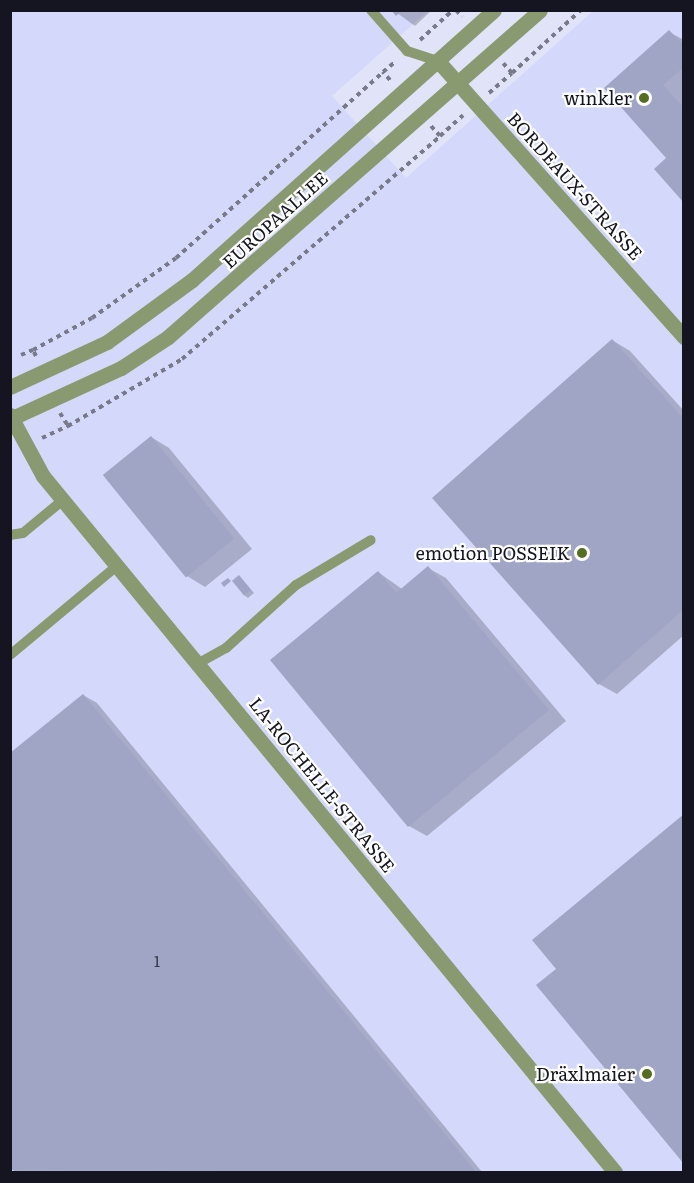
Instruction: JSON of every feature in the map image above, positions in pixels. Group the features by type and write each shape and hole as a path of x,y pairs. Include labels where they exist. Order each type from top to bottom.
{"street":[{"name":"EUROPAALLEE","path":"10,387 107,342 150,312 494,10"},
{"name":"EUROPAALLEE","path":"11,417 121,368 168,337 540,10"},
{"name":"BORDEAUX-STRASSE","path":"438,61 684,337"},
{"name":"LA-ROCHELLE-STRASSE","path":"11,417 32,460 63,500 615,1173"}],"lane":[{"path":"371,10 407,51 438,61"},
{"path":"10,535 23,532 63,500"},
{"path":"198,664 226,648 296,585 371,540"},
{"path":"10,654 117,567"}],"path":[{"path":"512,73 581,10"},
{"path":"21,355 33,350"}],"shaded area":[{"path":"10,11 428,11 332,96 406,178 593,11 683,11 683,1172 11,1172"}],"building":[{"path":"391,10 402,10 396,16"},
{"name":"winkler","path":"669,30 684,46 684,67 663,85 684,108 684,203 654,169 666,158 604,88"},
{"name":"emotion POSSEIK","path":"612,339 684,419 684,609 598,685 432,498"},
{"path":"151,436 234,539 186,578 103,475"},
{"path":"428,566 549,710 408,827 270,660 378,571 396,593"},
{"path":"239,575 251,590 244,595 232,581"},
{"path":"228,578 231,581 224,587 221,583"},
{"path":"83,694 476,1172 10,1170 10,753"},
{"name":"Dräxlmaier","path":"684,814 684,1164 536,985 556,969 532,940"}],"place":[{"name":"winkler","path":"644,98"},
{"name":"emotion POSSEIK","path":"582,553"},
{"name":"Dräxlmaier","path":"647,1074"}]}
